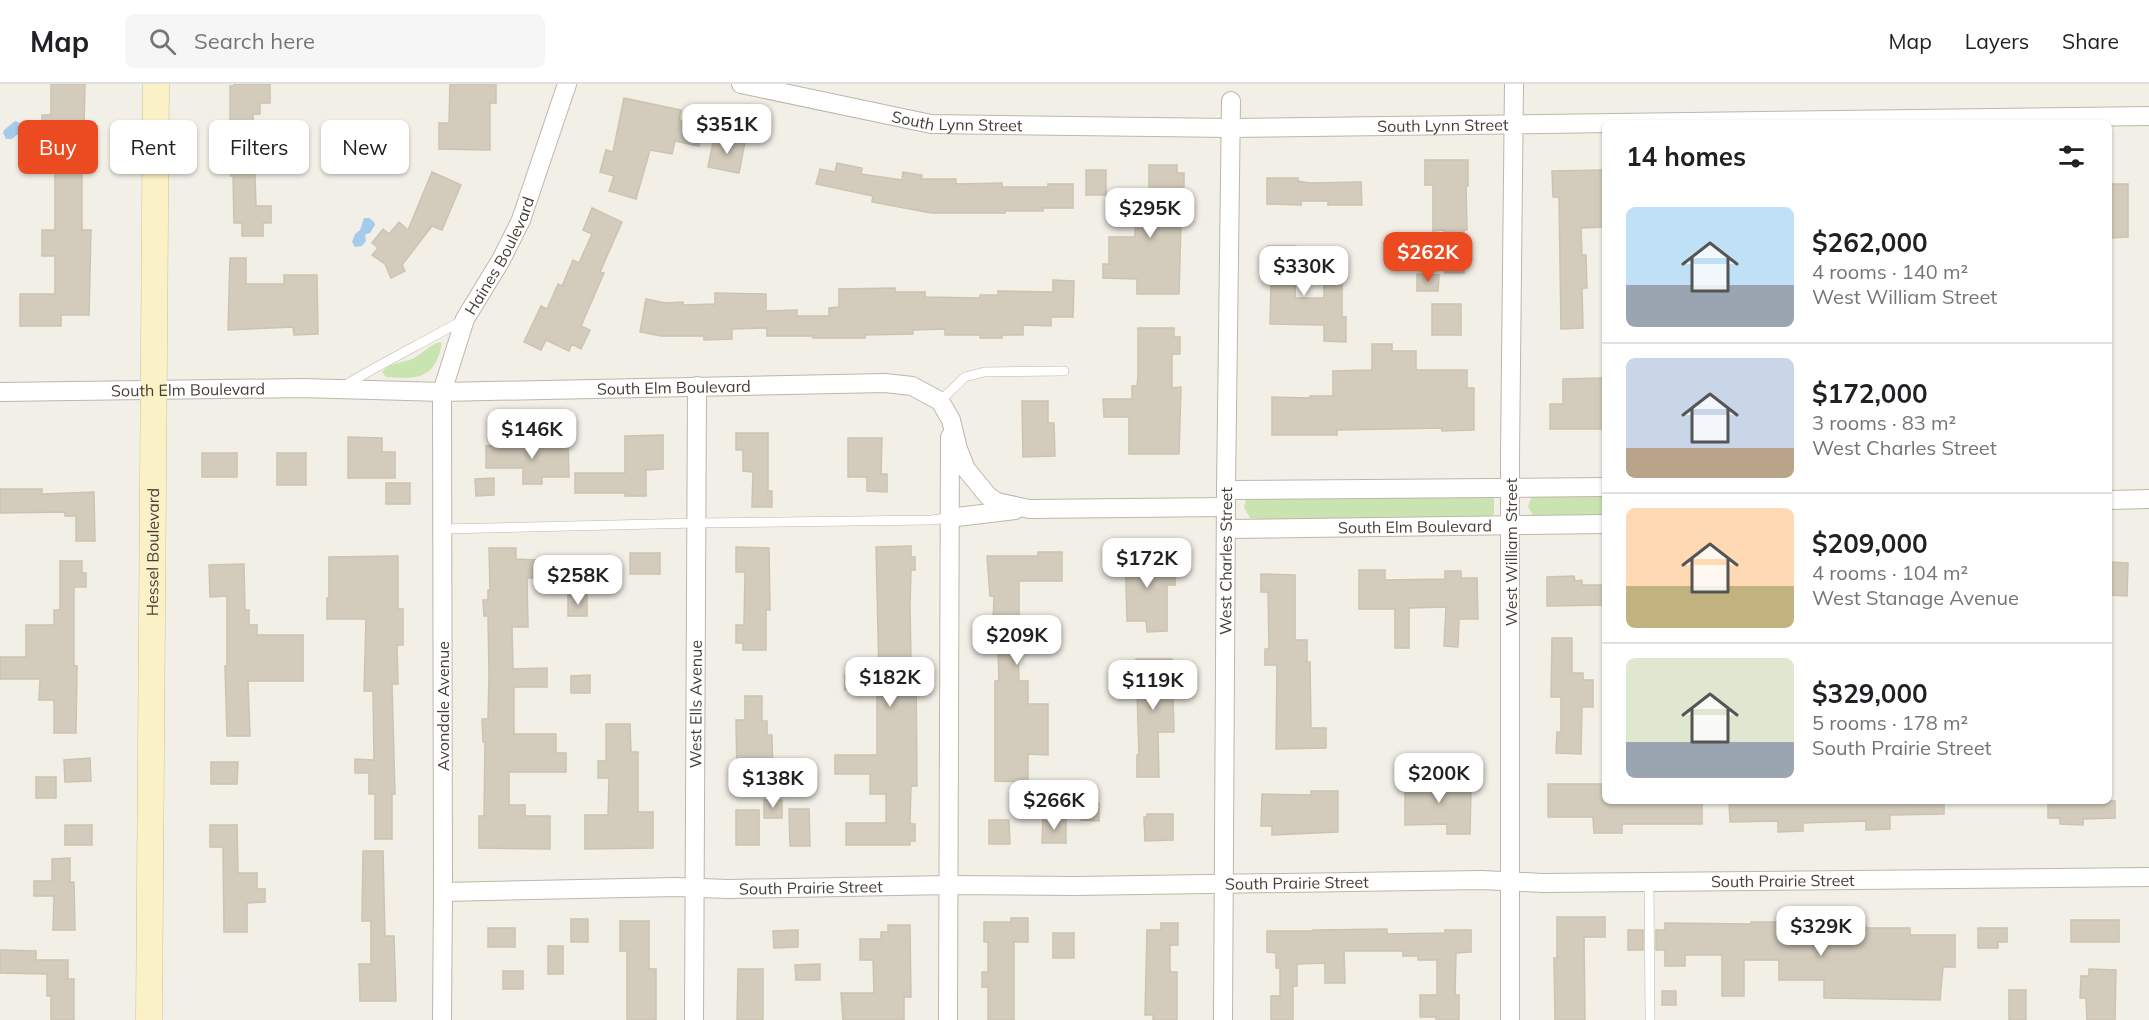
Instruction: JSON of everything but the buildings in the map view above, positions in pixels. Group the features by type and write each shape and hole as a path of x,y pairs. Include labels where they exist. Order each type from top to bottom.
{"street":[{"name":"Hessel Boulevard","path":"148,1020 156,84"},
{"name":"Haines Boulevard","path":"442,392 465,319 501,260 521,219 567,84"},
{"name":"South Lynn Street","path":"741,84 931,124 1230,128 1602,123"},
{"name":"West William Street","path":"1510,1020 1510,488 1514,84"},
{"name":"West Charles Street","path":"1223,1020 1231,101"},
{"name":"South Lynn Street","path":"1832,120 2149,116"},
{"name":"South Elm Boulevard","path":"0,392 340,389 442,392 885,383 912,386 940,401"},
{"name":"West Ells Avenue","path":"694,1020 697,386"},
{"name":"Avondale Avenue","path":"442,392 442,1020"},
{"path":"940,401 951,420 966,469 988,496 997,502 1029,509"},
{"path":"948,1020 951,420"},
{"path":"949,518 1029,509 1226,499 1510,488 1602,487"},
{"path":"2112,500 2149,500"},
{"name":"South Elm Boulevard","path":"1226,529 1602,524"},
{"name":"South Prairie Street","path":"443,892 1482,880 1649,882 2149,877"}],"lane":[{"path":"340,389 385,361 465,319"},
{"path":"940,401 965,377 984,372 1064,371"},
{"path":"442,529 949,518"},
{"path":"1649,882 1650,1020"}],"green space":[{"path":"441,342 437,360 428,372 408,378 386,377 382,372 392,365 412,359"},
{"path":"1486,493 1494,498 1494,514 1486,519 1261,519 1250,518 1244,507 1246,499 1251,496"},
{"path":"1538,493 1602,493 1602,518 1539,518 1533,515 1528,507 1531,498"}],"water":[{"path":"15,121 18,122 18,134 12,139 6,139 4,130"},
{"path":"364,218 369,218 375,225 370,233 365,235 366,241 362,246 355,247 352,242"}]}
